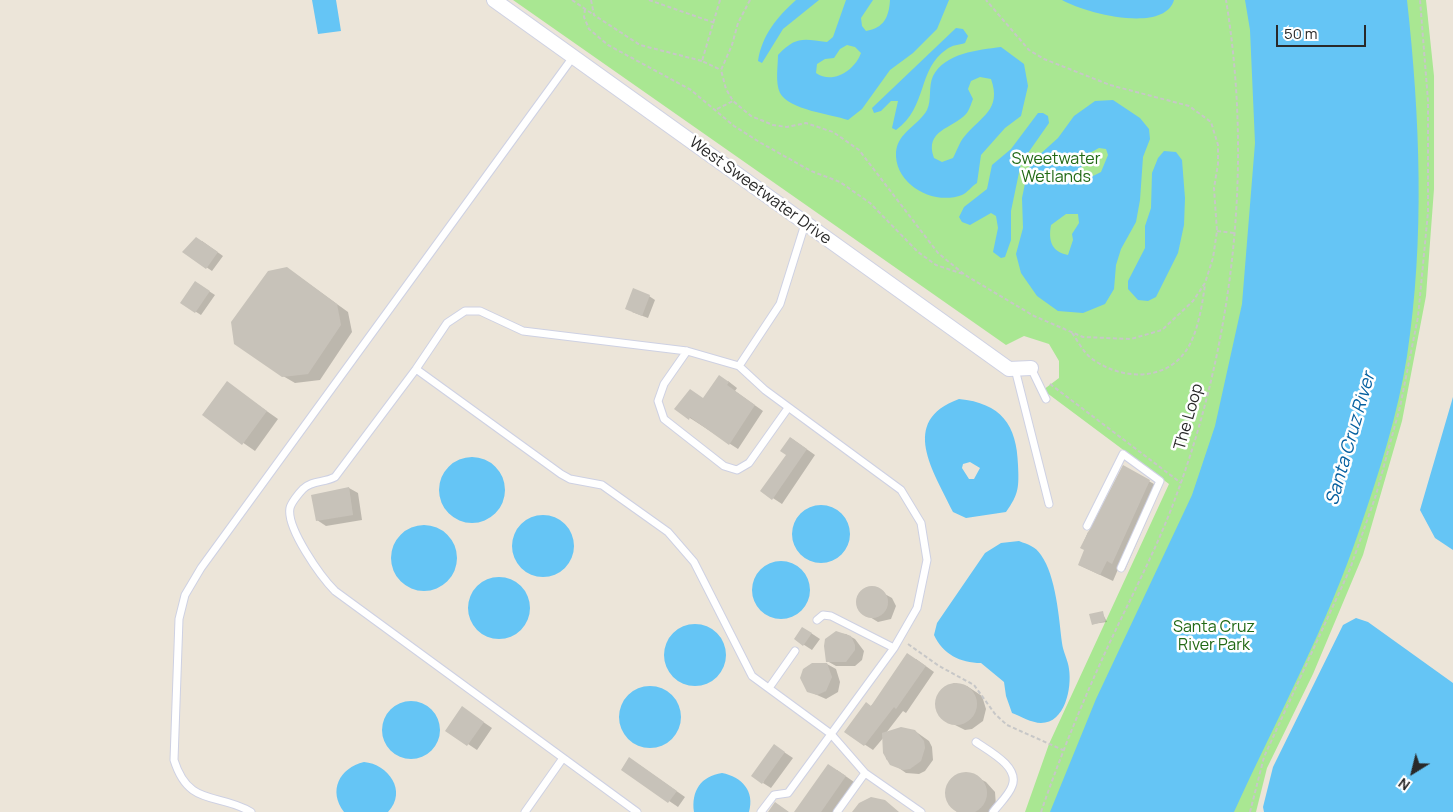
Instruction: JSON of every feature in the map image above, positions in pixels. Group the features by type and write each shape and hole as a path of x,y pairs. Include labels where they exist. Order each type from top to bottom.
{"street":[{"name":"West Sweetwater Drive","path":"494,0 1009,369 1015,369"},
{"path":"1015,369 1031,368"}],"lane":[{"path":"251,812 204,797 186,786 178,774 174,760 179,619 185,594 201,568 573,57"},
{"path":"739,366 780,304 805,224"},
{"path":"634,811 335,591 324,580 290,523 290,507 303,488 314,482 326,482 334,477 416,369 448,323 465,311 480,311 523,330 687,351 739,366 788,408 901,490 921,523 927,560 917,608 894,648 788,793 774,795 761,812"},
{"path":"687,351 664,384 658,401 664,419 724,466 737,470 750,464 788,408"},
{"path":"1031,368 1046,399"},
{"path":"416,369 566,476 602,486 668,532 694,562 752,676 831,734 864,773 921,812"},
{"path":"1015,369 1050,504"},
{"path":"1087,526 1123,454 1160,482 1121,568"},
{"path":"817,620 824,615 831,616 894,648"},
{"path":"768,688 795,651"},
{"path":"976,742 1008,766 1013,775 1013,785 993,812"},
{"path":"525,812 563,758"},
{"path":"837,812 864,773"}],"path":[{"path":"572,0 640,44 702,62 721,70"},
{"path":"591,0 594,15"},
{"path":"649,0 715,23"},
{"path":"702,62 715,23 720,0"},
{"path":"750,0 738,23 732,45 721,70 726,89 733,101 751,116 773,125 787,126 806,123 833,132 859,150 922,235 938,253 965,275 1034,316 1083,337 1131,339 1162,330 1193,301 1205,283"},
{"path":"986,0 1029,50 1044,59 1110,85 1190,106 1211,122 1218,145 1218,164 1214,188 1217,231 1200,314 1189,345 1174,364 1154,373 1131,376 1108,370 1088,356 1072,332"},
{"name":"The Loop","path":"1041,812 1063,750 1110,642 1146,567 1181,483 1210,385 1224,314 1234,233 1238,138 1233,59 1226,0"},
{"path":"1250,812 1264,757 1350,569 1376,495 1400,407 1418,317 1428,212 1428,101 1420,0"},
{"path":"584,9 584,16 589,28 608,45 691,90 734,126 761,143 811,171 840,182 870,203 918,252 936,265 965,275"},
{"path":"716,110 733,101"},
{"path":"1217,231 1234,233"},
{"path":"1049,383 1181,483"},
{"path":"900,638 939,666 974,685 980,690 995,714 1007,725 1063,750"}],"green space":[{"path":"513,0 1426,0 1434,76 1434,189 1426,296 1402,421 1363,555 1313,674 1267,768 1256,812 1025,812 1049,744 1169,484 1043,390 1059,378 1059,361 1049,344 1024,336 1006,345"}],"water":[{"path":"312,0 336,0 341,31 318,34"},
{"path":"796,0 819,0 783,29 762,63 758,61 763,43 771,27"},
{"path":"846,0 873,0 861,18 862,26 866,31 872,30 884,21 887,16 890,0 949,0 937,29 913,53 890,70 862,109 848,120 811,111 792,104 780,93 778,84 778,55 784,49 800,40 827,42 833,37","holes":["847,45 855,47 861,53 849,70 843,74 829,77 816,73 817,64 825,59 834,58 840,49"]},
{"path":"1062,0 1174,0 1167,10 1156,16 1123,18 1088,10"},
{"name":"Santa Cruz River","path":"1245,0 1407,0 1415,89 1419,178 1413,312 1399,400 1381,465 1347,564 1301,672 1234,812 1050,812 1096,699 1192,495 1215,426 1242,304 1255,143 1250,30"},
{"path":"956,28 963,29 968,36 965,43 949,48 938,57 926,77 918,100 906,121 896,130 892,128 898,101 891,101 881,111 874,113 872,108"},
{"path":"1001,47 1024,64 1028,86 1021,116 1005,128 981,155 977,183 966,193 951,198 928,195 917,190 901,174 896,152 900,139 927,110 933,76 945,62 963,54","holes":["980,77 991,79 994,98 988,112 964,137 953,158 942,162 934,158 932,149 936,136 960,119 969,109 973,99 968,89 971,81"]},
{"path":"1113,100 1140,118 1149,129 1150,139 1143,157 1140,200 1136,222 1121,249 1116,265 1114,289 1105,304 1083,313 1058,311 1037,296 1021,273 1016,254 1023,228 1022,198 1028,169 1038,156 1058,138 1074,116 1095,101","holes":["1099,148 1106,149 1108,155 1101,172 1093,176 1083,174 1081,168 1086,155","1066,214 1078,214 1079,223 1072,234 1073,240 1068,255 1058,251 1052,245 1050,236 1051,225"]},
{"path":"1038,113 1048,116 1049,123 1021,163 1011,211 1011,240 1005,257 1001,258 993,252 998,228 996,216 991,213 970,225 962,222 959,217 964,207 987,189 992,165 1011,149"},
{"path":"1164,151 1176,152 1182,160 1185,198 1184,225 1178,253 1156,297 1148,301 1138,300 1128,289 1128,281 1145,248 1145,226 1151,208 1152,173 1158,158"},
{"path":"1453,397 1453,550 1435,538 1420,510"},
{"path":"959,399 974,401 986,405 1004,418 1014,438 1017,451 1018,479 1016,495 1006,512 966,518 953,512 937,481 926,449 925,434 930,420 940,409","holes":["970,462 980,468 974,479 969,479 962,468 963,464"]},
{"path":"465,457 479,457 491,462 500,471 505,483 503,503 496,514 479,523 465,523 453,518 444,509 439,497 439,483 444,471 453,462"},
{"path":"821,505 832,507 845,518 850,534 848,545 837,558 821,563 810,561 797,550 792,534 794,523 805,510"},
{"path":"537,515 549,515 565,524 572,534 574,546 572,558 565,568 549,577 537,577 526,572 517,563 512,552 512,540 517,529 526,520"},
{"path":"424,525 437,528 447,535 454,545 457,558 454,571 447,581 437,588 424,591 411,588 401,581 394,571 391,558 394,545 401,535 411,528"},
{"path":"1019,541 1032,546 1039,552 1050,574 1070,677 1068,694 1061,711 1056,717 1041,723 1030,721 1012,713 1006,696 1004,682 981,663 959,659 947,652 934,635 937,623 985,553 1001,543"},
{"path":"781,561 792,563 805,574 810,590 808,601 797,614 781,619 770,617 757,606 752,590 754,579 765,566"},
{"path":"499,577 511,579 521,586 528,596 530,608 528,620 521,630 511,637 499,639 487,637 477,630 470,620 468,608 470,596 477,586 487,579"},
{"path":"1356,618 1368,622 1453,683 1453,812 1264,812 1263,807 1273,767 1343,625"},
{"path":"695,624 707,626 717,633 724,643 726,655 724,667 717,677 707,684 695,686 683,684 673,677 666,667 664,655 666,643 673,633 683,626"},
{"path":"650,686 662,689 672,695 678,705 681,717 678,729 672,739 662,745 650,748 638,745 628,739 622,729 619,717 622,705 628,695 638,689"},
{"path":"405,701 417,701 432,709 440,724 440,736 432,751 417,759 405,759 390,751 382,736 382,724 390,709"},
{"path":"364,762 381,768 387,773 396,787 394,804 388,812 344,812 339,804 337,789 342,775 348,769"},
{"path":"722,773 736,778 745,786 750,798 749,812 694,812 694,797 699,786 708,777"}],"building":[{"path":"196,237 218,252 206,269 182,252"},
{"path":"287,267 337,304 341,325 308,374 282,377 234,344 231,322 268,271"},
{"path":"195,281 210,291 195,313 180,303"},
{"path":"633,288 650,295 642,316 625,309"},
{"path":"719,375 729,382 727,385 755,405 729,445 690,417 689,420 674,409 690,389 703,398"},
{"path":"227,381 267,411 242,445 202,415"},
{"path":"790,437 807,449 772,500 760,491 786,455 780,451"},
{"path":"1123,465 1150,480 1112,564 1107,561 1100,575 1078,565 1084,550 1080,548"},
{"path":"349,487 353,515 316,521 311,495"},
{"path":"872,586 878,587 883,591 887,596 887,608 883,613 878,617 872,618 866,617 861,613 857,608 856,602 857,596 861,591 866,587"},
{"path":"1103,611 1105,621 1092,625 1089,614"},
{"path":"802,627 812,633 803,646 794,639"},
{"path":"836,631 851,636 855,650 846,662 826,662 825,639"},
{"path":"907,653 926,666 896,709 894,707 864,746 844,732 866,702 871,706"},
{"path":"812,663 827,663 832,677 826,691 817,695 807,692 800,678 803,669"},
{"path":"960,683 968,686 974,692 977,704 974,716 968,722 952,725 944,722 938,716 935,700 938,692 944,686"},
{"path":"462,706 484,722 467,746 445,731"},
{"path":"901,727 915,730 924,741 925,748 921,761 910,769 903,770 890,765 883,753 882,733"},
{"path":"774,744 785,752 762,784 751,776"},
{"path":"629,757 677,791 668,803 621,770"},
{"path":"828,764 846,776 821,812 794,812"},
{"path":"962,772 970,772 981,778 987,793 981,808 970,814 962,814 951,808 945,797 945,789 951,778"},
{"path":"871,797 885,800 899,812 852,812 859,803"},
{"path":"775,802 789,812 768,812"}],"park label":[{"name":"Sweetwater Wetlands","path":"1056,169"},
{"name":"Santa Cruz River Park","path":"1214,637"}]}
